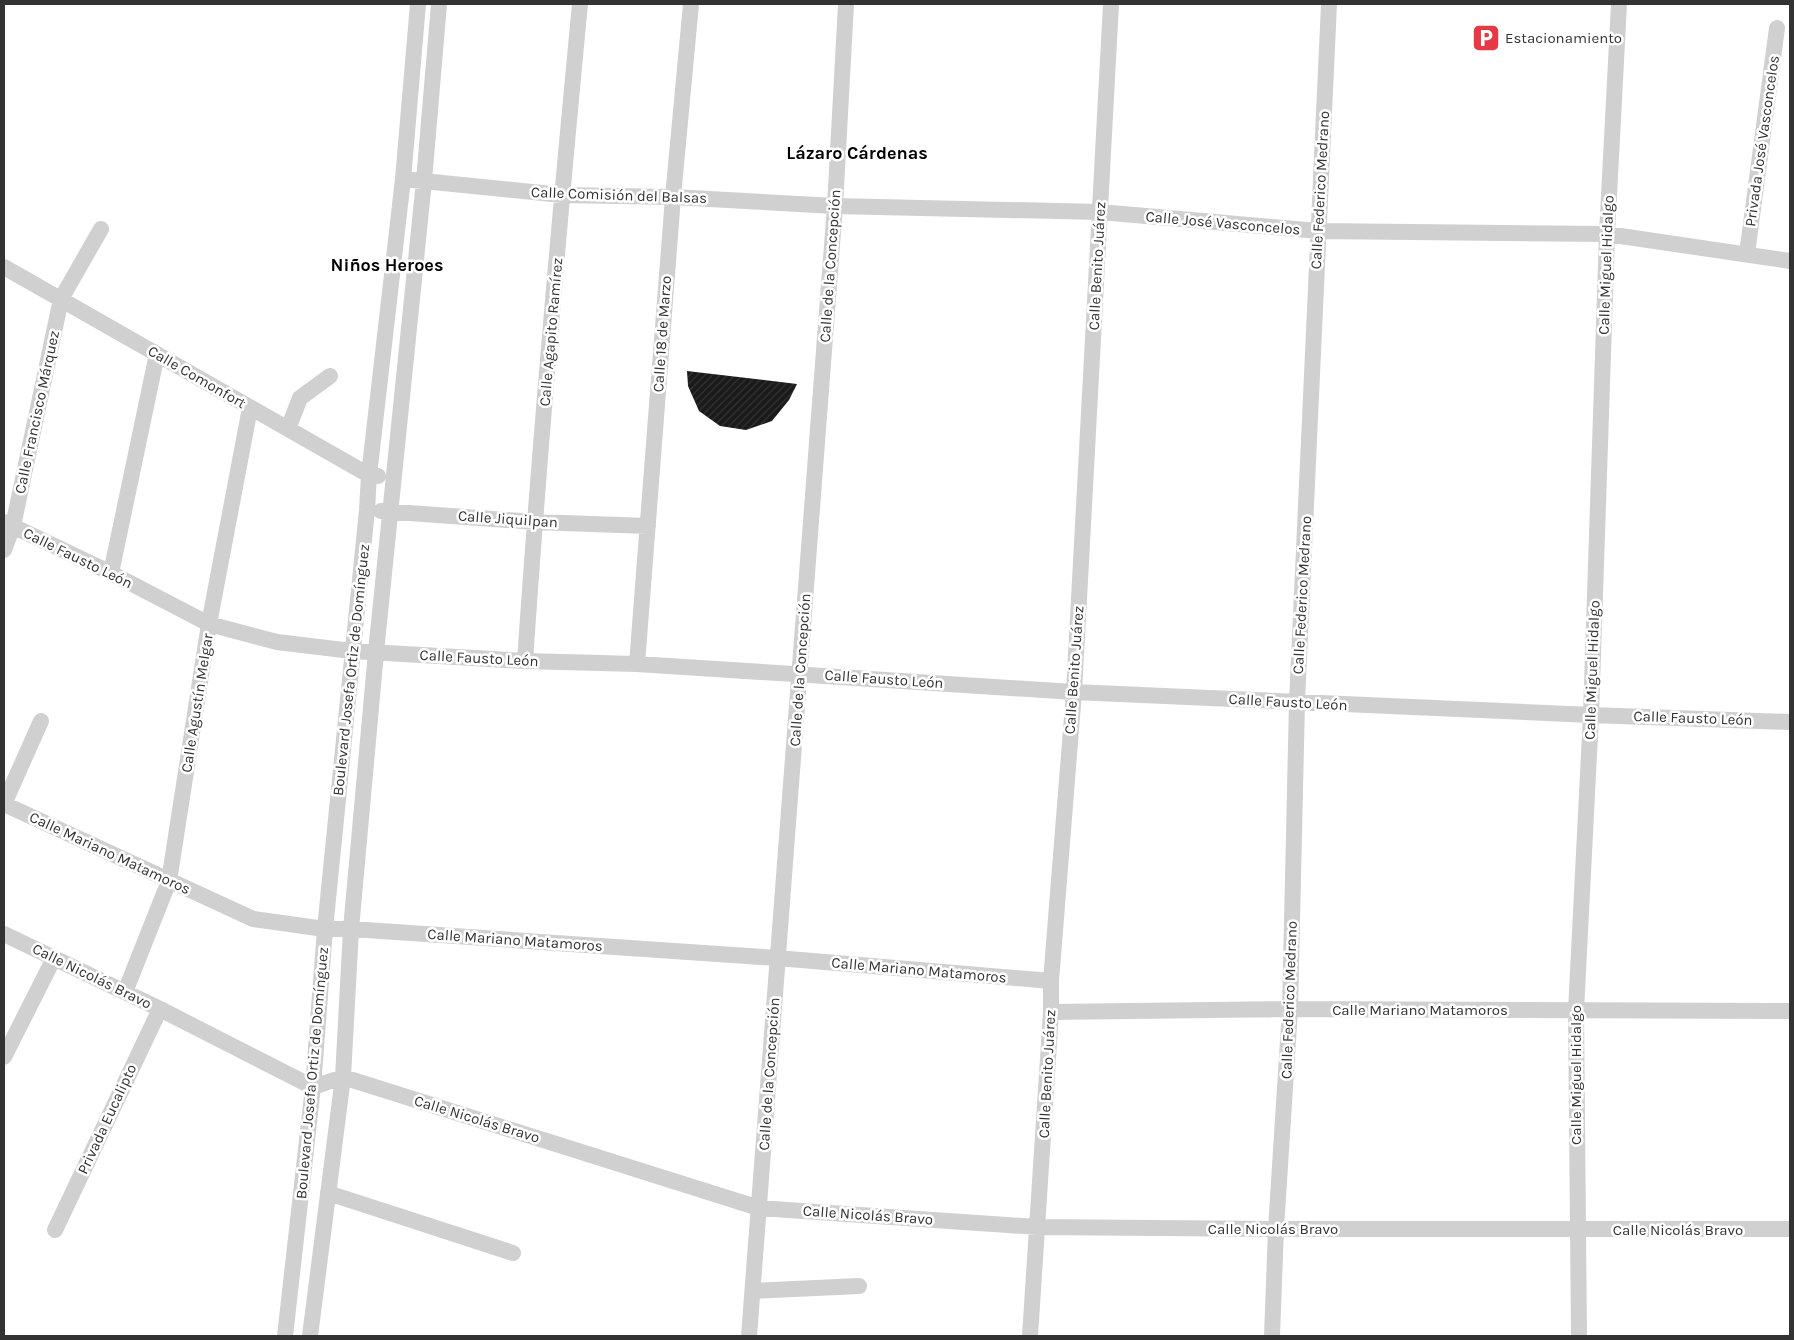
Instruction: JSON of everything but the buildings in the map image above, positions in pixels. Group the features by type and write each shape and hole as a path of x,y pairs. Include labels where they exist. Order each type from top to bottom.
{"street":[{"name":"Boulevard Josefa Ortiz de Domínguez","path":"284,1336 313,1087 325,929 369,475 403,180 418,4"},
{"name":"Boulevard Josefa Ortiz de Domínguez","path":"310,1336 343,1077 352,929 376,652 424,181 439,4"},
{"name":"Calle Agapito Ramírez","path":"525,661 562,195 580,4"},
{"name":"Calle 18 de Marzo","path":"637,664 673,197 691,4"},
{"name":"Calle de la Concepción","path":"749,1336 835,206 846,4"},
{"name":"Calle Benito Juárez","path":"1030,1336 1051,1012 1051,981 1074,692 1111,4"},
{"name":"Calle Federico Medrano","path":"1272,1336 1276,1229 1290,1010 1297,702 1329,4"},
{"name":"Calle Miguel Hidalgo","path":"1578,1336 1576,1011 1591,715 1607,234 1619,4"},
{"name":"Privada José Vasconcelos","path":"1747,254 1777,28"},
{"name":"Calle Comisión del Balsas","path":"403,180 562,195 673,197 835,206"},
{"name":"Calle José Vasconcelos","path":"835,206 1100,212 1318,231 1607,234 1790,261"},
{"name":"Calle Francisco Márquez","path":"4,550 8,524 61,299 101,229"},
{"name":"Calle Comonfort","path":"4,267 369,475 393,477"},
{"path":"111,573 157,354"},
{"path":"288,429 300,398 330,376"},
{"name":"Calle Agustín Melgar","path":"125,992 168,881 209,624 250,408"},
{"name":"Calle Jiquilpan","path":"367,510 535,522 648,526"},
{"name":"Calle Fausto León","path":"8,524 111,573 209,624 277,642 352,651 525,661 637,664 1074,692 1790,722"},
{"path":"4,804 41,721"},
{"name":"Calle Mariano Matamoros","path":"4,804 253,919 325,929 352,929 778,958 1051,981"},
{"name":"Calle Nicolás Bravo","path":"4,934 160,1009 313,1087"},
{"path":"4,1057 54,958"},
{"name":"Privada Eucalipto","path":"55,1230 160,1009"},
{"name":"Calle Mariano Matamoros","path":"1051,1012 1290,1010 1790,1011"},
{"path":"313,1087 343,1077"},
{"name":"Calle Nicolás Bravo","path":"343,1077 759,1208 1037,1227 1577,1230 1790,1229"},
{"path":"328,1193 513,1252"},
{"path":"752,1291 859,1286"}],"place":[{"name":"Estacionamiento","path":"1486,38"}],"district":[{"name":"Lázaro Cárdenas","path":"857,153"},
{"name":"Niños Heroes","path":"387,265"}]}
